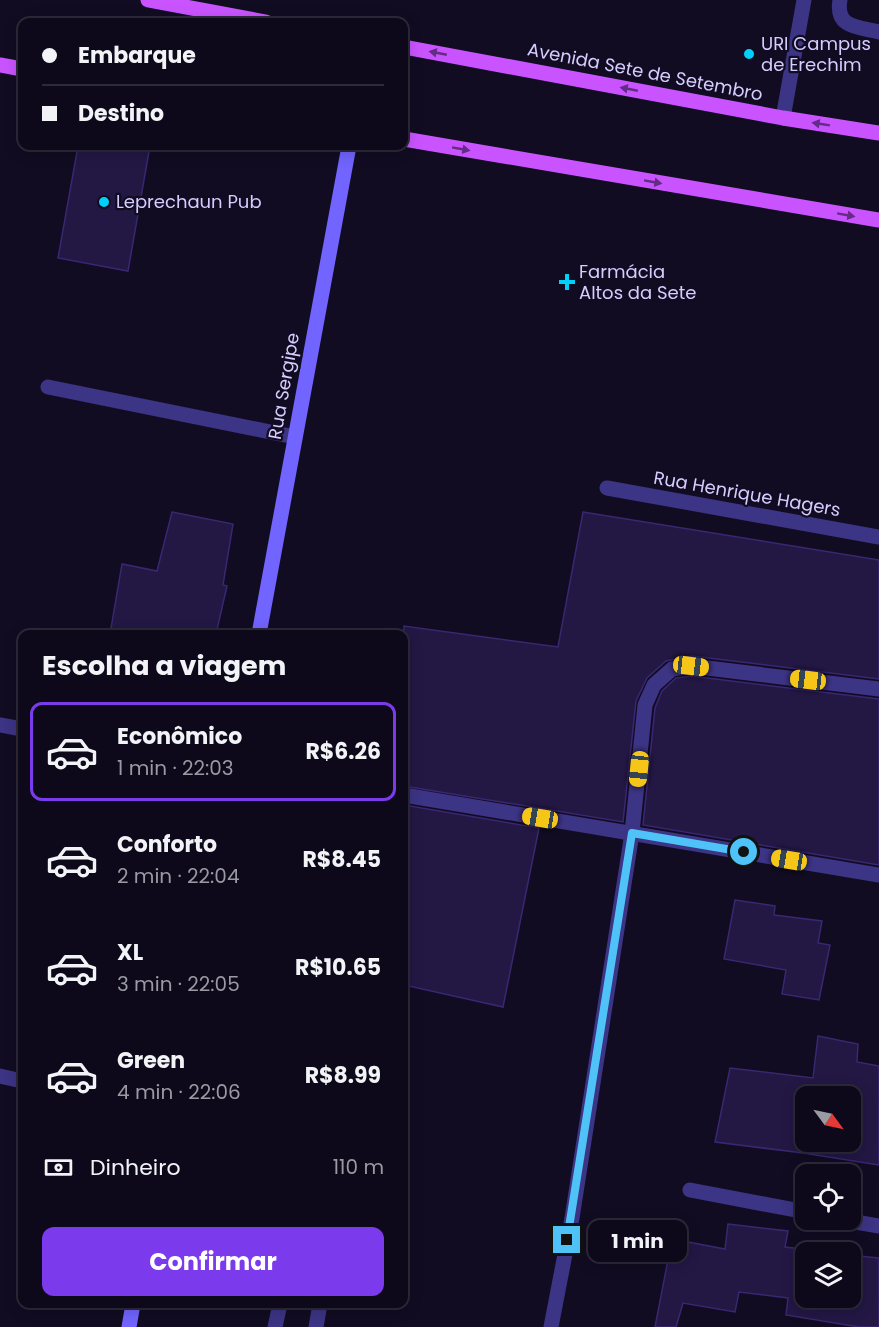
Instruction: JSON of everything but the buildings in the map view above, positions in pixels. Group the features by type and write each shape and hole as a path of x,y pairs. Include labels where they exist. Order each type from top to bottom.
{"main road":[{"path":"148,0 245,18"},
{"name":"Avenida Sete de Setembro","path":"408,48 783,118 879,133"},
{"path":"0,65 18,68"},
{"path":"408,141 879,220"},
{"name":"Rua Sergipe","path":"259,630 348,150"},
{"path":"129,1327 132,1308"}],"street":[{"path":"783,118 804,0"},
{"path":"840,0 838,8 843,22 850,26 879,32"},
{"path":"48,387 295,437"},
{"name":"Rua Henrique Hagers","path":"607,488 879,537"},
{"path":"551,1327 572,1218 632,833 645,705 654,685 672,669 691,666 879,689"},
{"path":"0,725 18,728"},
{"path":"408,796 879,875"},
{"path":"0,1076 18,1080"},
{"path":"690,1190 795,1210"},
{"path":"861,1223 879,1226"},
{"path":"275,1327 279,1308"},
{"path":"316,1327 319,1308"}],"place":[{"name":"URI Campus de Erechim","path":"749,54"},
{"name":"Leprechaun Pub","path":"104,202"},
{"name":"Farmácia Altos da Sete","path":"567,282"}],"route":[{"path":"567,1240 632,833 744,852"}]}
